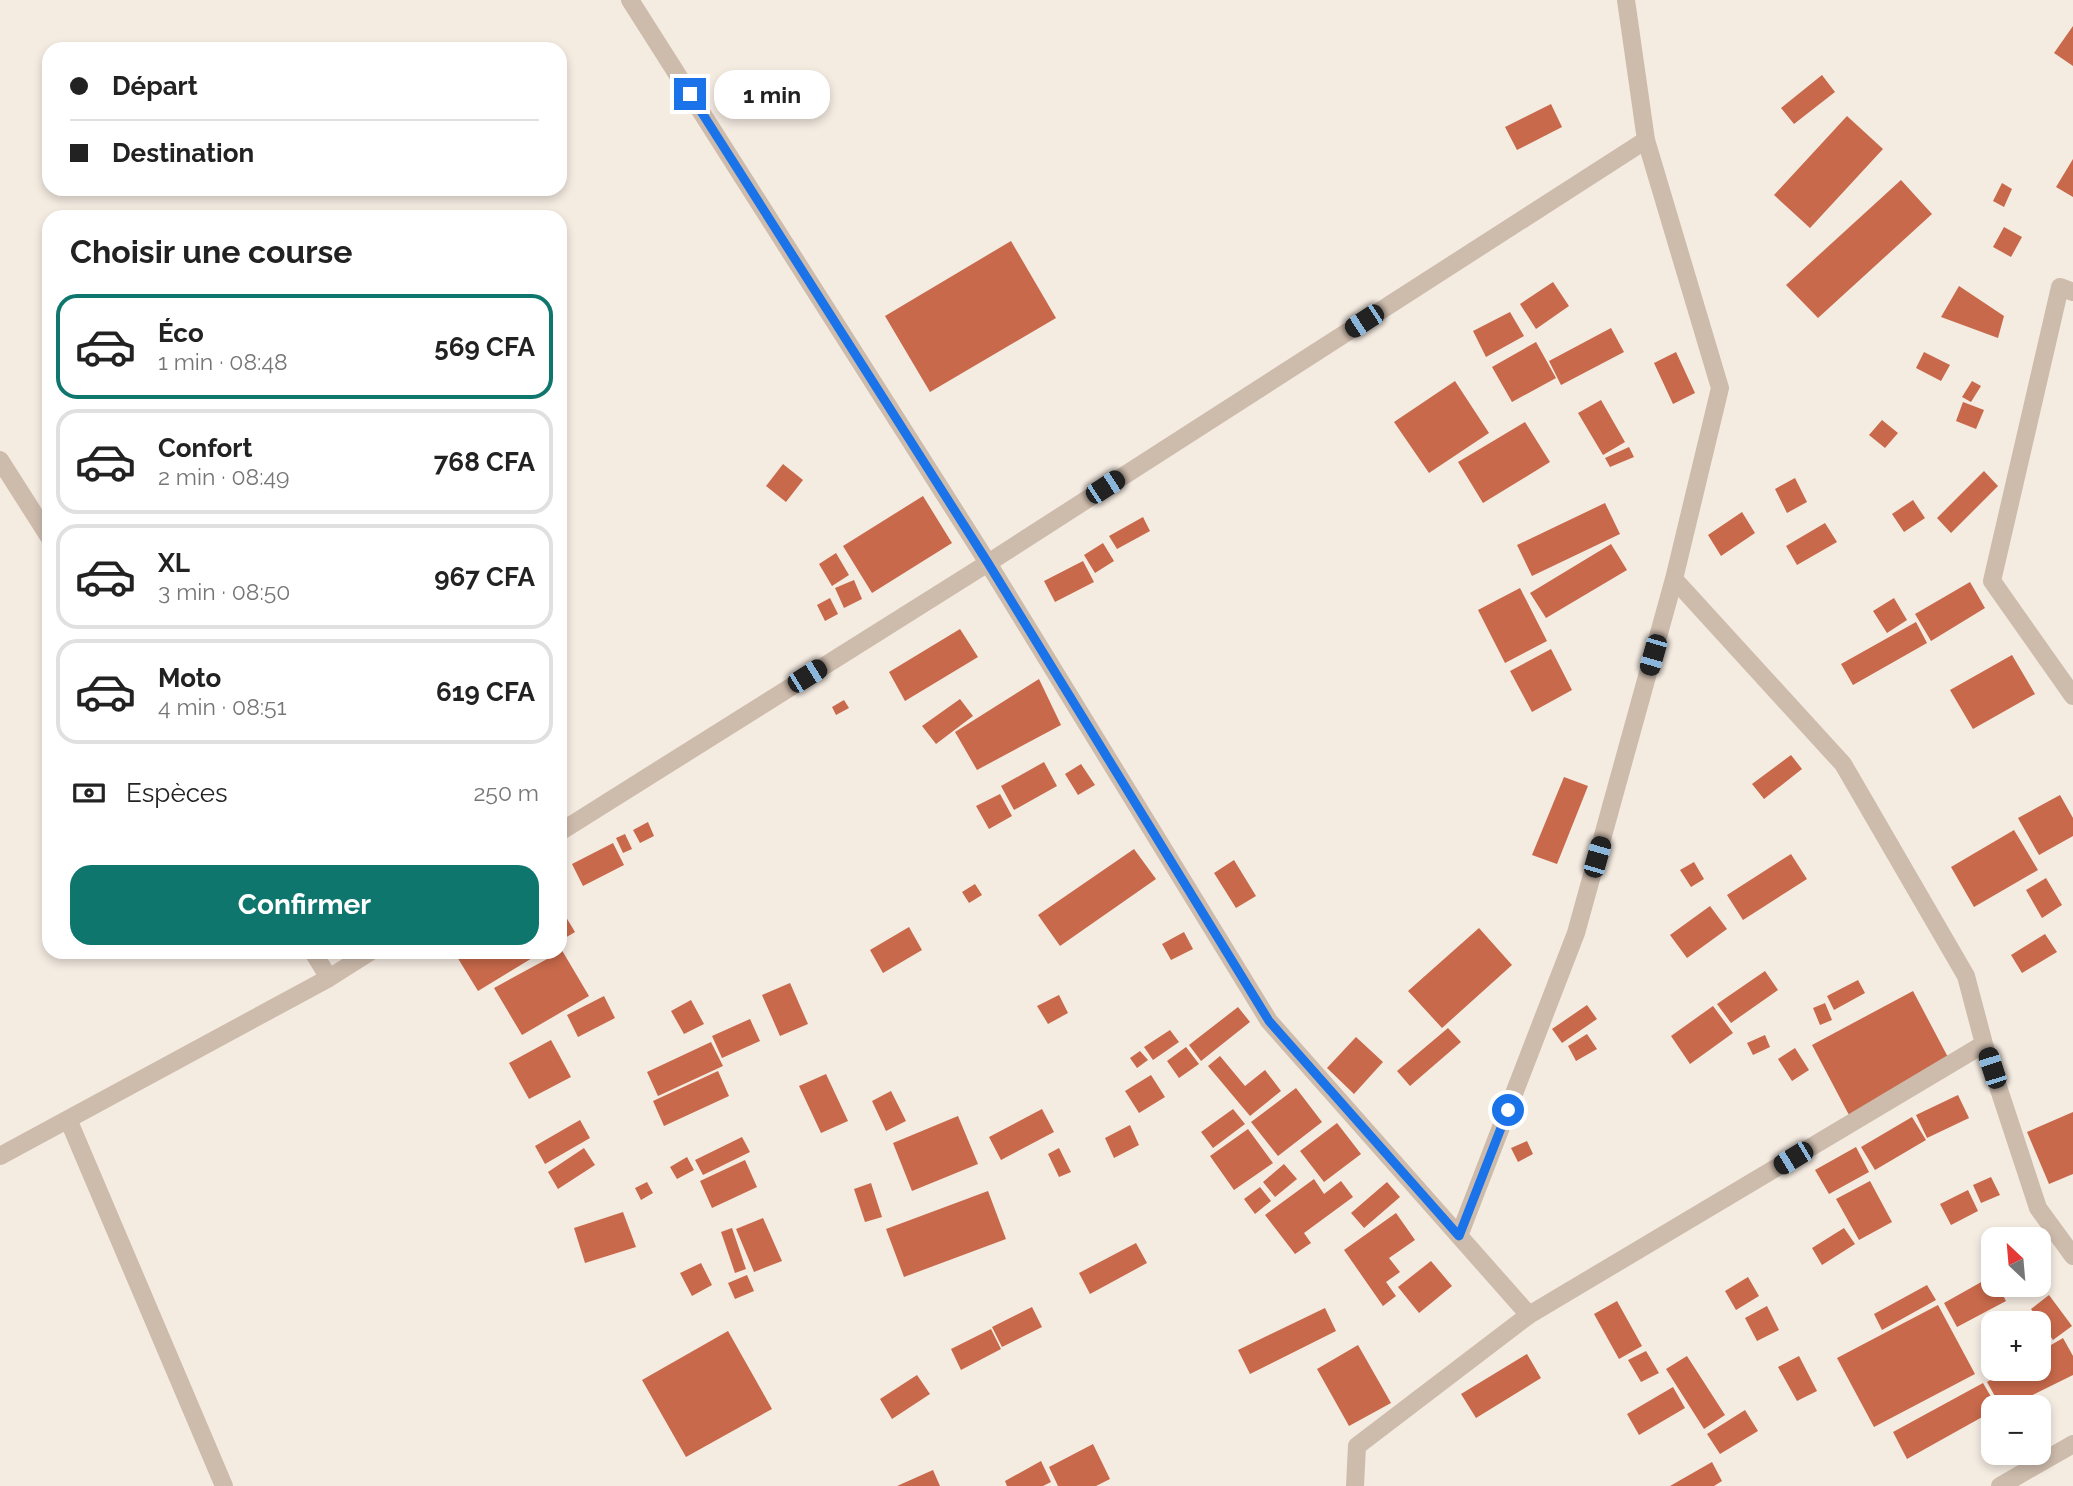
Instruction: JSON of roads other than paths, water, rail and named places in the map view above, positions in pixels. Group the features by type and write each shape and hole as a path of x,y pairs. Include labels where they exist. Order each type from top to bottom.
{"street":[{"path":"630,0 988,563 1269,1021 1529,1315"},
{"path":"1459,1236 1576,933 1674,579 1720,388 1646,140 1626,0"},
{"path":"567,828 988,563 1646,140"},
{"path":"2073,292 2060,287 1992,581 2073,696"},
{"path":"0,460 42,526"},
{"path":"1674,579 1843,764 1966,976 1984,1044 2038,1209 2073,1256"},
{"path":"317,959 329,978"},
{"path":"0,1156 329,978 359,959"},
{"path":"1356,1486 1357,1446 1529,1315 1984,1044"},
{"path":"68,1119 224,1486"},
{"path":"2000,1486 2073,1444"}]}
